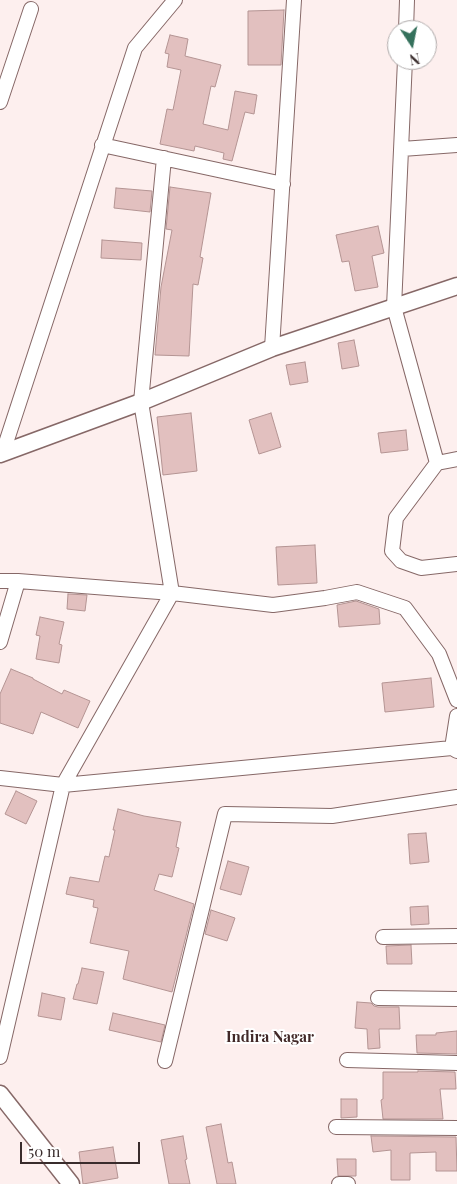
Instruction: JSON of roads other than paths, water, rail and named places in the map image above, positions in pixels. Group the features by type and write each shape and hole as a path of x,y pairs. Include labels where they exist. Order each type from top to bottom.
{"street":[{"path":"1,453 135,48 175,0"},
{"path":"272,348 294,0"},
{"path":"406,20 407,0"},
{"path":"0,102 31,9"},
{"path":"405,70 394,307 437,463"},
{"path":"402,149 457,144"},
{"path":"102,145 283,184"},
{"path":"0,1057 63,786 172,593 141,402 164,158"},
{"path":"1,453 141,402 272,348 457,286"},
{"path":"457,459 437,463 396,518 392,551 401,561 421,568 457,564"},
{"path":"0,581 172,593 273,605 357,592 405,608 439,654 457,700"},
{"path":"0,642 18,581"},
{"path":"0,778 63,786 454,749 457,716"},
{"path":"165,1060 225,814 332,816 457,797"},
{"path":"384,937 457,936"},
{"path":"378,998 457,998"},
{"path":"347,1060 457,1063"},
{"path":"0,1094 72,1184"},
{"path":"336,1127 457,1128"},
{"path":"339,1184 348,1184"}],"district":[{"name":"Indira Nagar","path":"270,1037"}]}
